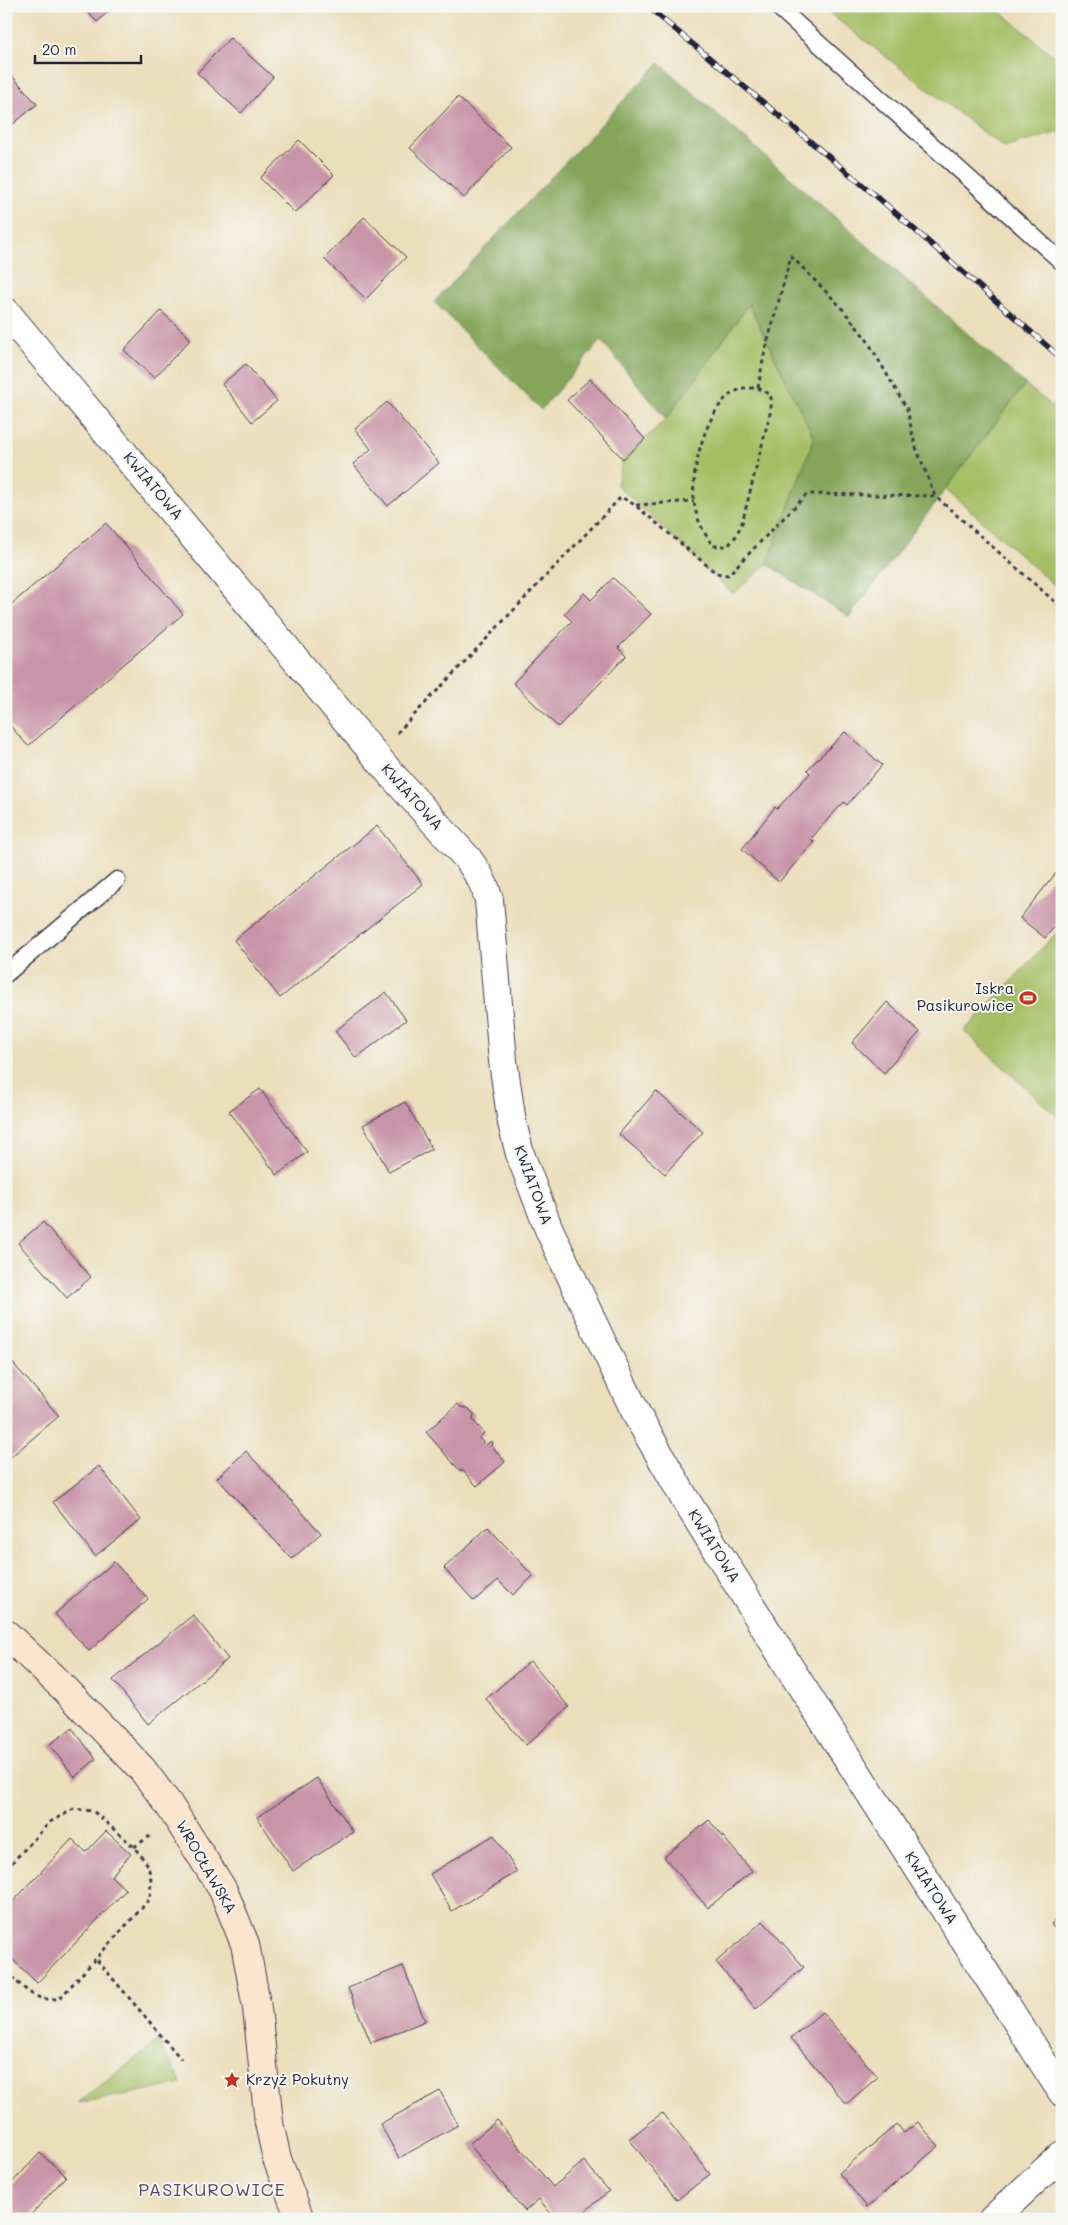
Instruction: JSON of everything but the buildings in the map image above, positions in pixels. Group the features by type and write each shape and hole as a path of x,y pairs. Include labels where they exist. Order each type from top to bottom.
{"street":[{"name":"KWIATOWA","path":"6,312 376,755 468,859 485,885 494,937 496,988 506,1085 520,1154 548,1227 638,1417 685,1499 791,1670 1062,2092"},
{"name":"WROCŁAWSKA","path":"6,1634 84,1708 142,1769 169,1805 223,1890 245,1944 257,2008 269,2122 277,2159 300,2219"},
{"path":"992,2219 1062,2155"}],"lane":[{"path":"777,6 1062,262"},
{"path":"6,974 117,880"}],"path":[{"path":"758,388 764,355 791,256 840,306 867,340 907,409 915,445 935,496 1062,608"},
{"path":"742,388 758,388 771,394 771,410 742,523 736,536 728,546 713,546 703,532 694,501 696,472 702,440 726,398 742,388"},
{"path":"376,755 621,497 635,505 716,573 728,575 807,494 935,496"},
{"path":"635,505 694,501"},
{"path":"6,1869 50,1822 74,1809 93,1811 134,1847 148,1865 152,1880 150,1899 97,1960 60,1998 49,2001 34,1997 6,1972"},
{"path":"97,1960 181,2059"}],"green space":[{"path":"820,6 994,6 1062,63 1062,131 1004,148"},
{"path":"659,63 1025,384 849,617 767,564 814,438 749,304 666,419 601,340 541,410 434,302"},
{"path":"749,304 814,438 767,564 733,594 617,485 623,459 666,419"},
{"path":"1025,384 1062,415 1062,592 946,489"},
{"name":"Iskra Pasikurowice","path":"1062,927 1062,1121 964,1031"},
{"path":"158,2041 182,2084 78,2103"}],"railway":[{"path":"647,6 882,201 1062,359"}],"place":[{"name":"Iskra Pasikurowice","path":"1028,998"},
{"name":"Krzyż Pokutny","path":"232,2080"}],"district":[{"name":"PASIKUROWICE","path":"212,2190"}]}
